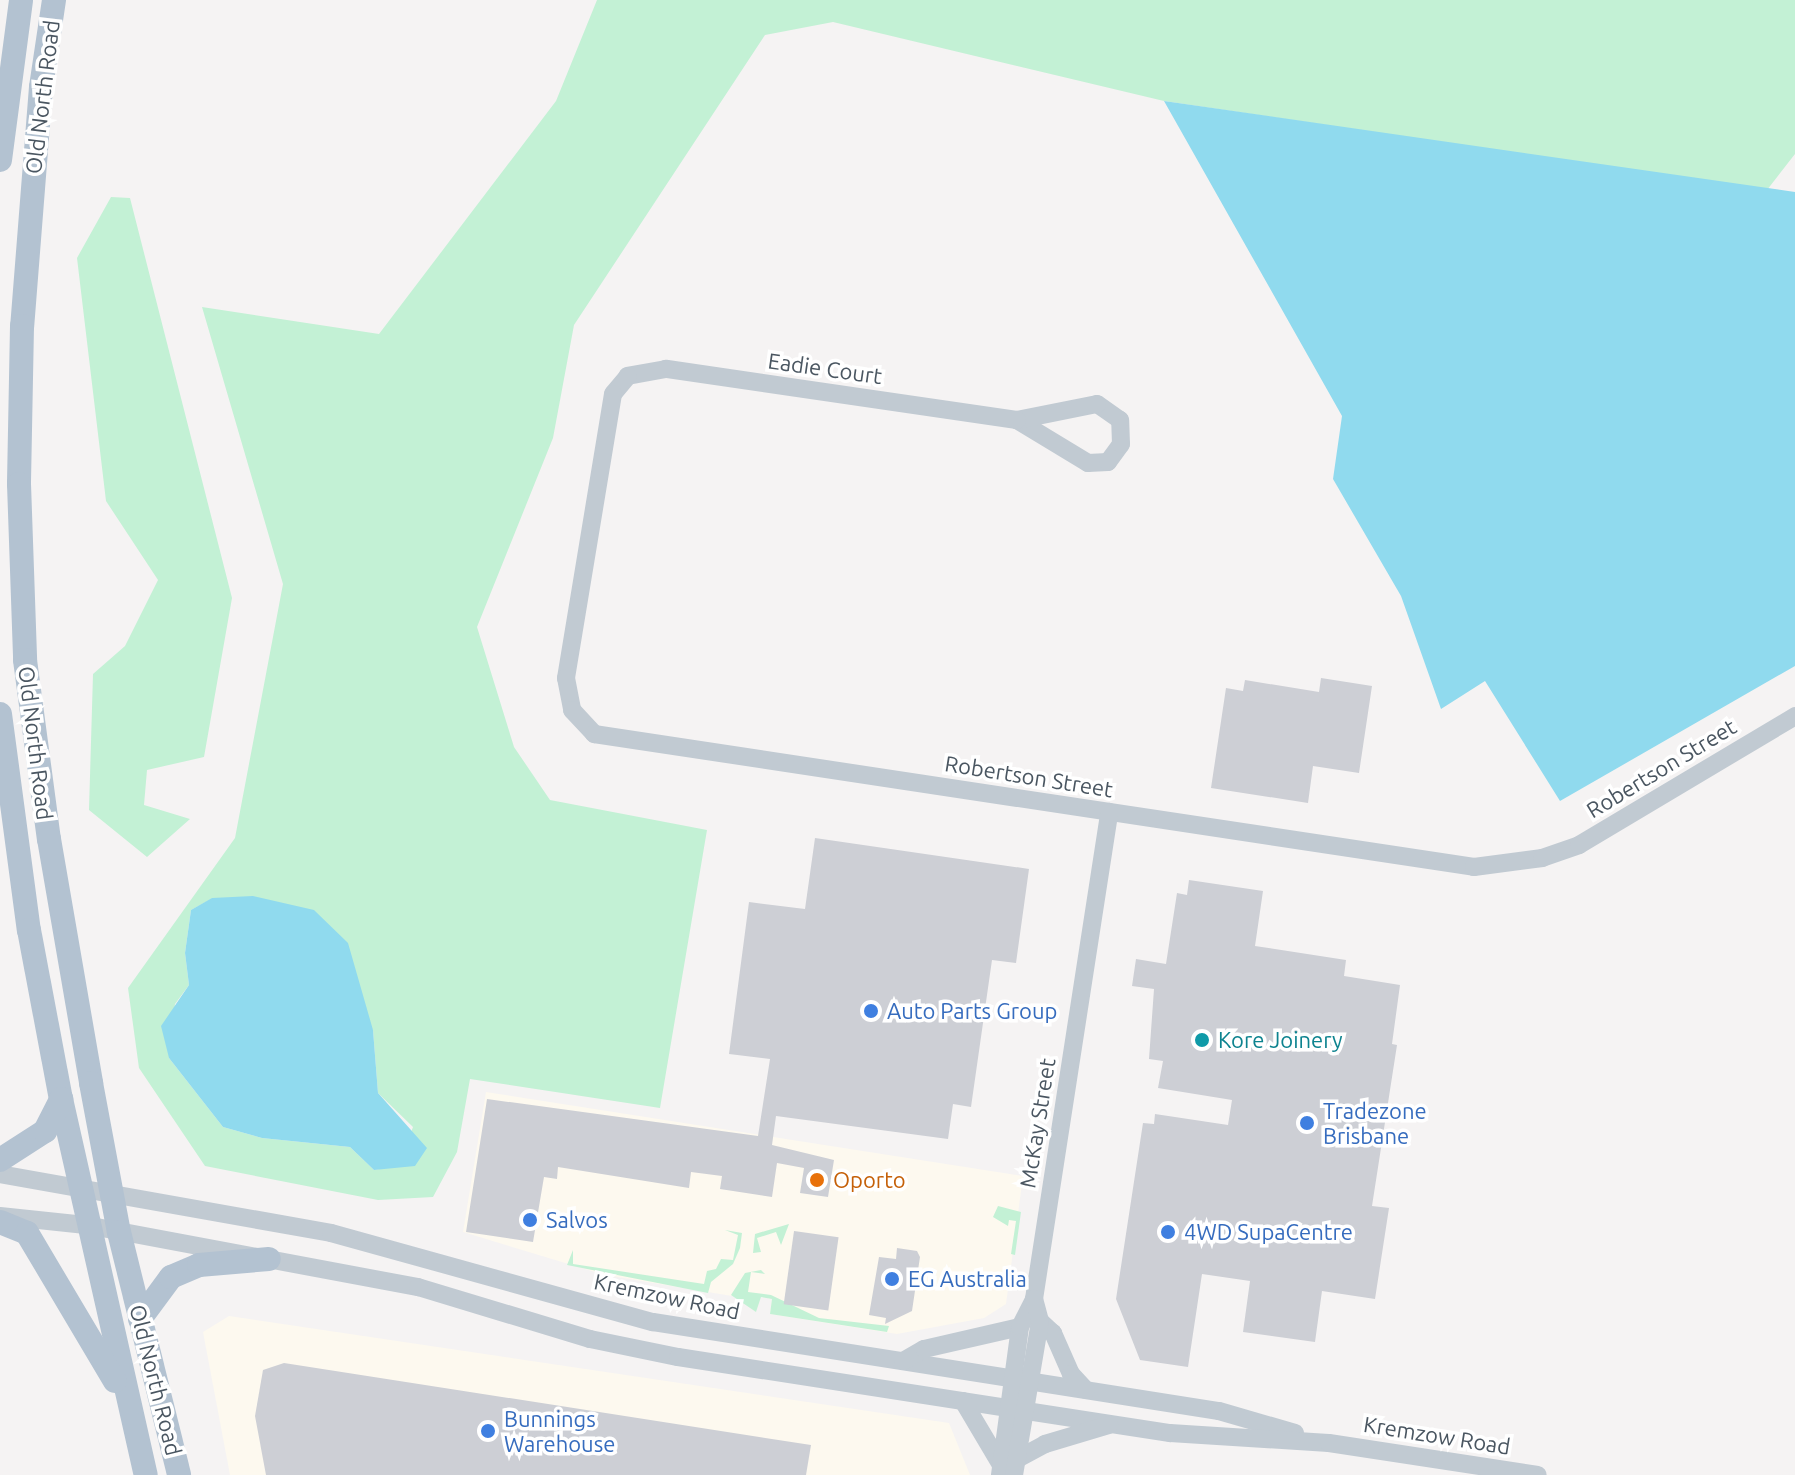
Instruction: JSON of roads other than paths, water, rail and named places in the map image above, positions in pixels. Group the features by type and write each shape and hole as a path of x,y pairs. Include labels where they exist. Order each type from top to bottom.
{"main road":[{"name":"Old North Road","path":"0,160 21,0"},
{"name":"Old North Road","path":"54,0 41,87 22,326 19,484 25,660 49,839 119,1232 179,1475"},
{"name":"Old North Road","path":"0,714 29,930 61,1099 86,1225 146,1475"},
{"path":"0,1160 45,1131 61,1099"},
{"path":"0,1219 27,1233 34,1243 130,1408"},
{"path":"140,1319 171,1277 199,1265 269,1259"}],"street":[{"name":"Eadie Court","path":"628,376 666,369 1017,420 1097,404 1115,413 1123,436 1114,458 1088,463 1017,420"},
{"name":"Robertson Street","path":"628,376 613,394 566,678 572,710 594,734 1109,812 1444,867 1508,864 1579,845 1795,716"},
{"name":"McKay Street","path":"1022,1379 1020,1327 1034,1299 1109,812"},
{"name":"Kremzow Road","path":"0,1174 360,1240 653,1322 1219,1411 1329,1443"},
{"name":"Kremzow Road","path":"0,1219 86,1225 418,1287 634,1348 1170,1433 1329,1443 1538,1475"},
{"name":"McKay Street","path":"1008,1468 1009,1408 1022,1379 1040,1321 1034,1299"},
{"path":"1040,1321 1053,1333 1071,1374 1086,1390"},
{"path":"903,1361 924,1349 1020,1327"},
{"path":"1008,1468 1028,1411 1022,1379"},
{"path":"963,1401 1008,1468"},
{"path":"1008,1468 1045,1444 1112,1424"}],"water":[{"path":"1164,101 1795,192 1795,666 1560,801 1485,681 1441,709 1401,596 1333,479 1342,416"},
{"path":"253,896 314,910 348,943 373,1030 378,1093 427,1148 415,1166 374,1170 350,1147 262,1138 223,1127 169,1058 161,1026 189,985 185,953 191,910 212,898"}],"place":[{"name":"Auto Parts Group","path":"871,1011"},
{"name":"Kore Joinery","path":"1202,1040"},
{"name":"Tradezone Brisbane","path":"1307,1123"},
{"name":"Oporto","path":"817,1180"},
{"name":"Salvos","path":"530,1220"},
{"name":"4WD SupaCentre","path":"1168,1232"},
{"name":"EG Australia","path":"892,1279"},
{"name":"Bunnings Warehouse","path":"488,1431"}]}
